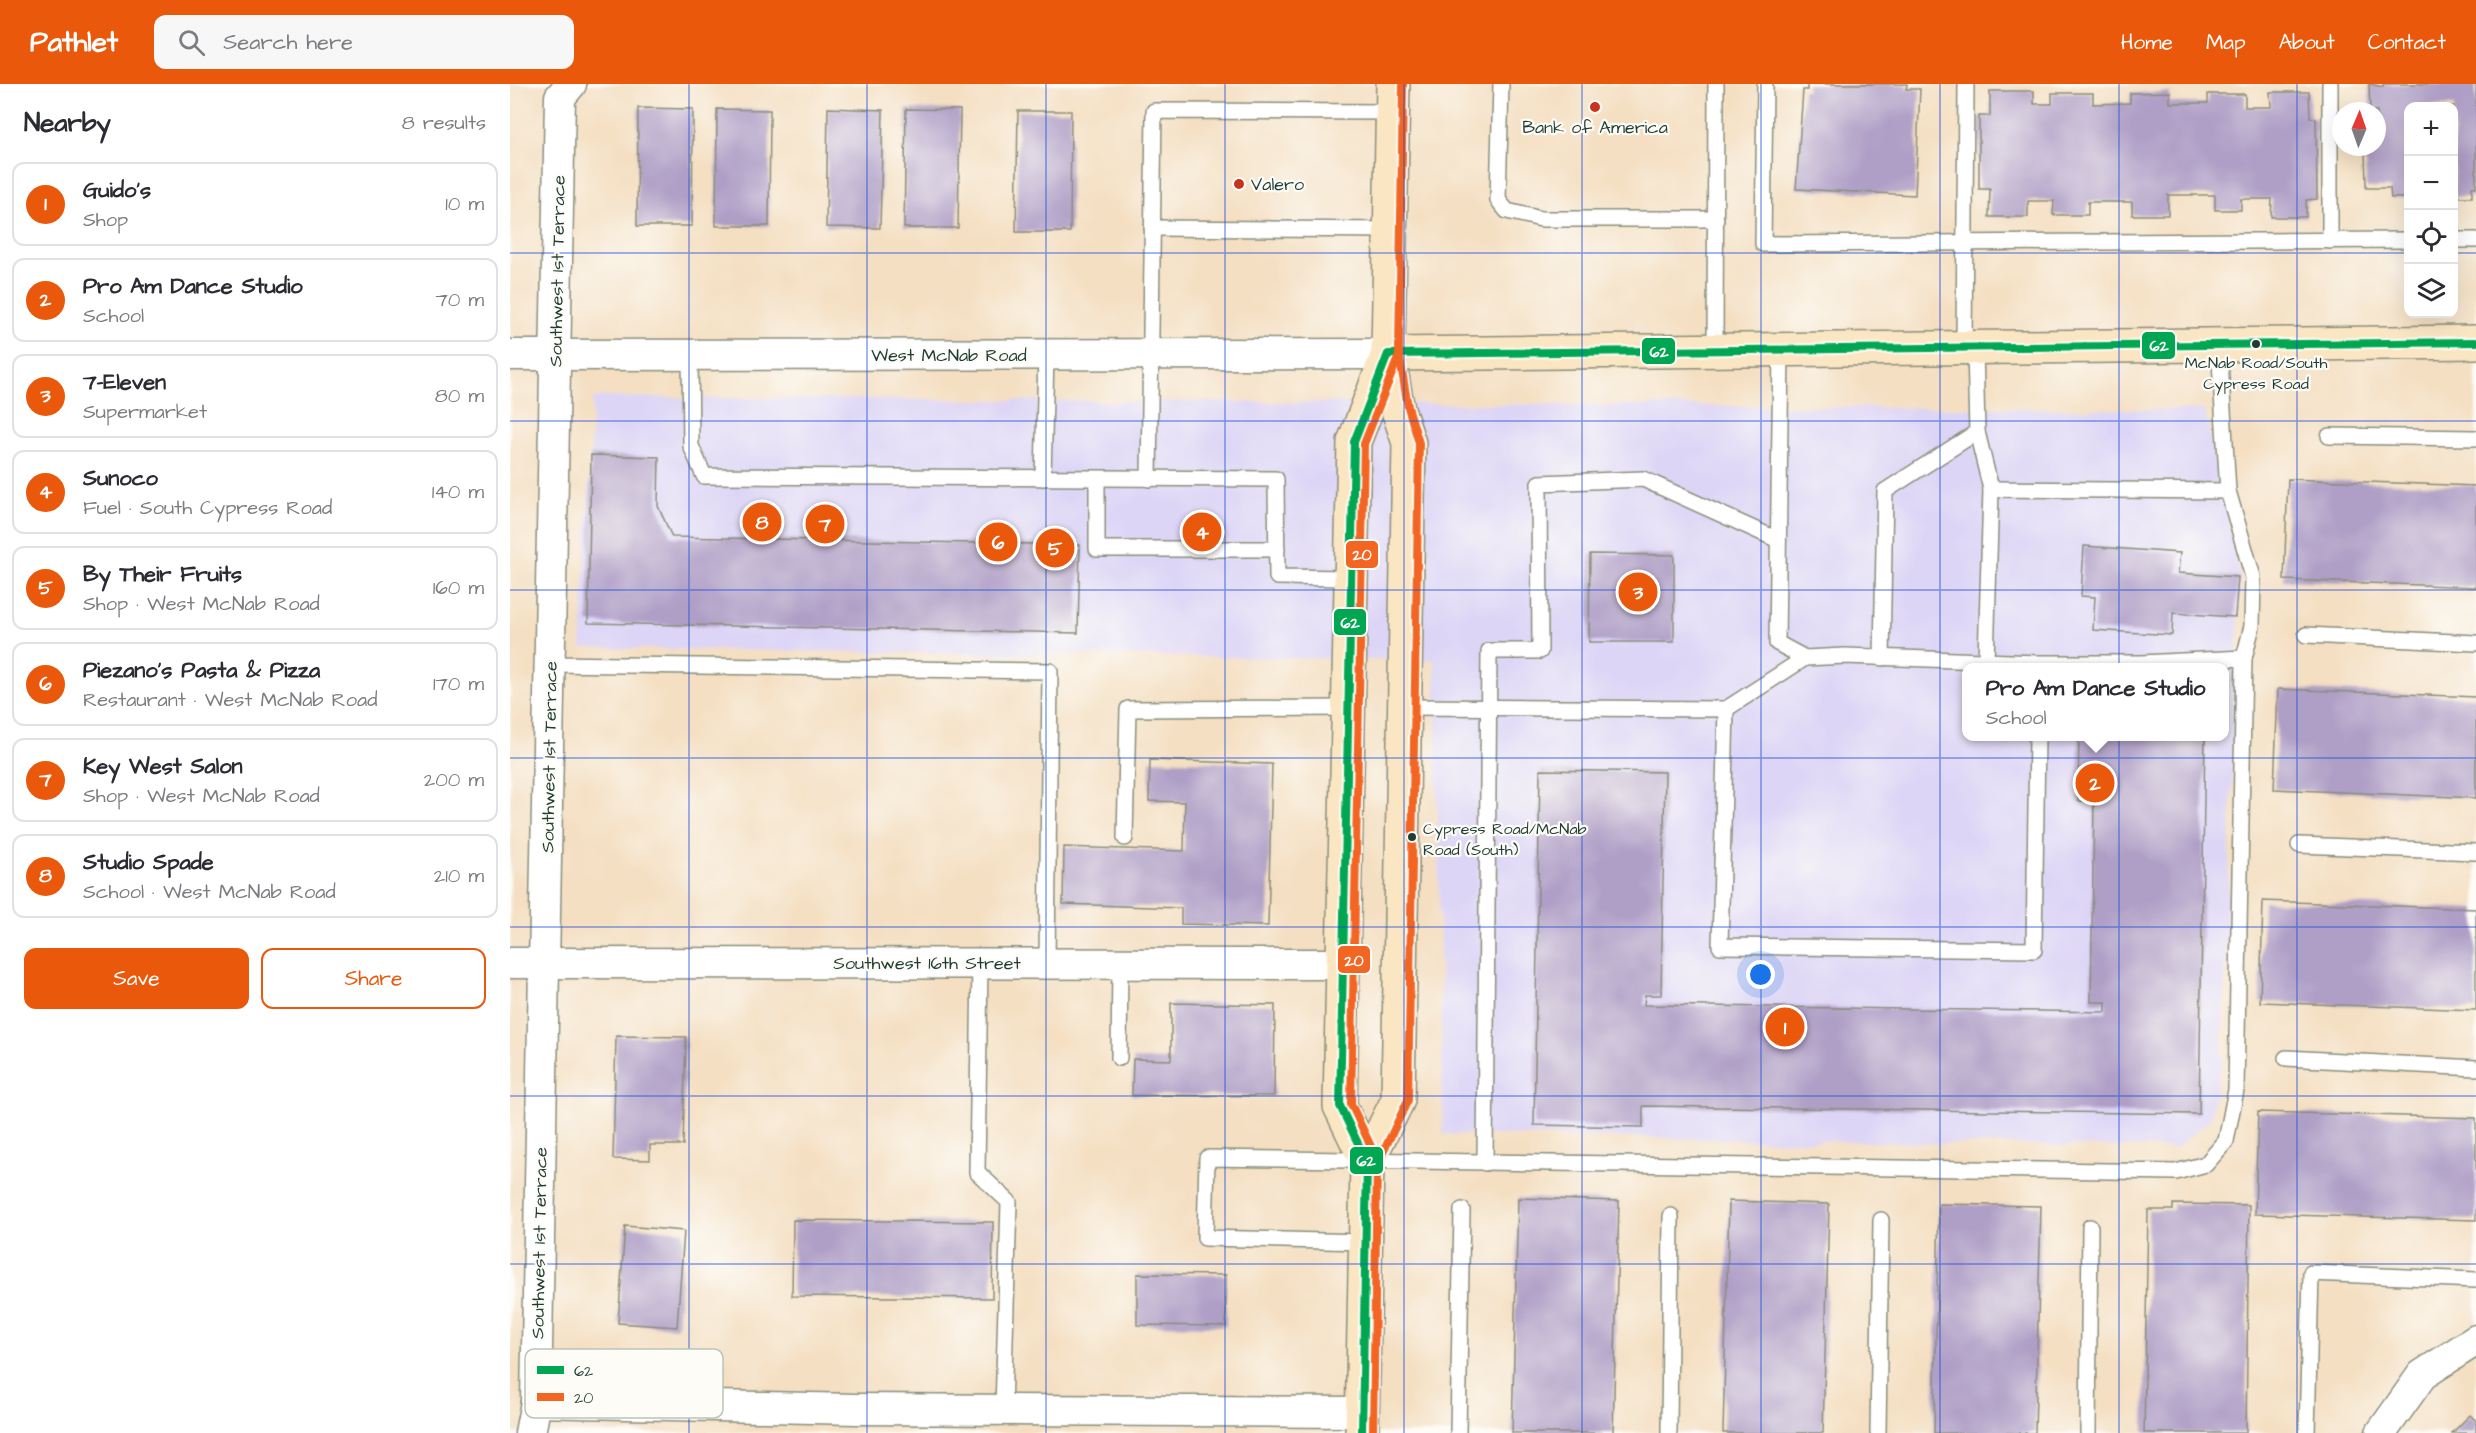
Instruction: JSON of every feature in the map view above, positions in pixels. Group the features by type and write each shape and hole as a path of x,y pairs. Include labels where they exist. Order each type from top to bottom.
{"street":[{"name":"Southwest 1st Terrace","path":"537,1349 560,97 571,84"},
{"path":"1366,1162 1398,1100 1409,443 1398,410 1388,354 1393,98"},
{"path":"1388,354 2476,342"},
{"name":"West McNab Road","path":"510,355 1388,354"},
{"path":"723,1413 856,1421 1003,1411 1362,1423 1366,1162 1341,1106 1354,442 1388,354"},
{"name":"Southwest 16th Street","path":"510,963 1343,964"},
{"path":"2381,1433 2422,1375 2476,1340"},
{"name":"Southwest 1st Terrace","path":"530,1433 533,1418"}],"lane":[{"path":"1501,84 1498,200 1507,211 1541,219 1716,219"},
{"path":"1715,351 1716,84"},
{"path":"1765,84 1763,244 2404,240"},
{"path":"1966,84 1963,243 1977,432 1991,489 1986,661"},
{"path":"2330,84 2330,241"},
{"path":"1149,479 1154,111 1393,98"},
{"path":"1152,228 1390,230"},
{"path":"2458,240 2476,240"},
{"path":"1365,1242 1205,1238 1207,1158 2176,1172 2206,1164 2226,1141 2236,1090 2244,658 2252,626 2253,577 2228,491 2219,345"},
{"path":"1781,350 1777,643 1805,658 1882,658 2012,663"},
{"path":"690,355 691,446 704,476 1276,479 1277,577 1351,578"},
{"path":"1043,478 1046,355"},
{"path":"1882,658 1885,491 1977,432"},
{"path":"2329,436 2476,438"},
{"path":"1097,479 1097,549 1277,549"},
{"path":"1485,1163 1489,651 1540,651 1539,483 1643,479 1778,540"},
{"path":"1991,489 2228,491"},
{"path":"2306,634 2476,643"},
{"path":"1405,707 1726,709 1805,658"},
{"path":"2140,663 2244,658"},
{"path":"551,664 1050,671 1047,963"},
{"path":"1125,838 1128,709 1349,708"},
{"path":"1726,709 1720,946 2034,950 2037,741"},
{"path":"2299,845 2476,852"},
{"path":"980,963 978,1172 1009,1202 1003,1411"},
{"path":"1119,1058 1120,964"},
{"path":"2286,1058 2476,1068"},
{"path":"1458,1433 1462,1210"},
{"path":"1669,1433 1671,1216"},
{"path":"1878,1433 1881,1220"},
{"path":"2088,1433 2090,1227"},
{"path":"2307,1433 2311,1273 2476,1280"}],"shaded area":[{"path":"593,397 2205,410 2240,576 2222,1060 2210,1119 2176,1148 1443,1134 1435,660 581,648"}],"building":[{"path":"1807,84 1907,84 1906,89 1920,89 1915,195 1796,189 1803,90 1807,90"},
{"path":"2369,84 2383,87 2383,84 2476,84 2476,187 2472,187 2472,197 2458,197 2458,102 2404,102 2404,198 2391,198 2390,188 2366,188 2365,156 2386,156 2386,102 2370,102"},
{"path":"1990,91 2034,91 2034,104 2052,104 2052,93 2093,93 2093,104 2130,103 2130,93 2170,92 2170,103 2208,103 2208,94 2245,94 2245,107 2271,107 2270,92 2309,92 2310,117 2316,119 2317,199 2306,200 2306,217 2271,217 2272,199 2241,199 2241,210 2215,210 2215,195 2168,195 2168,215 2132,215 2132,202 2088,202 2088,215 2053,215 2054,201 2028,201 2028,217 1989,217 1990,189 1979,189 1979,116 1990,116"},
{"path":"638,108 693,109 692,226 637,226"},
{"path":"828,108 883,110 880,228 826,227"},
{"path":"717,109 770,110 769,226 716,226"},
{"path":"906,109 960,110 958,228 904,228"},
{"path":"1018,111 1071,111 1070,232 1016,232"},
{"path":"591,455 659,457 658,506 672,537 1080,545 1078,633 588,623"},
{"path":"2288,479 2476,486 2476,587 2284,580"},
{"path":"2084,546 2180,553 2178,573 2238,577 2235,617 2173,613 2172,635 2093,630 2095,597 2081,596"},
{"path":"1590,554 1674,555 1674,642 1589,642"},
{"path":"2278,689 2476,697 2476,798 2274,789"},
{"path":"2079,741 2205,741 2199,1114 1643,1106 1643,1127 1534,1125 1540,770 1665,772 1661,995 1645,995 1644,1005 2106,1012 2106,1002 2091,1002 2094,802 2078,801"},
{"path":"1150,760 1272,764 1268,926 1181,924 1181,908 1063,904 1064,847 1184,851 1185,802 1149,801"},
{"path":"2263,901 2476,909 2476,1010 2260,1002"},
{"path":"1171,1003 1275,1005 1274,1096 1132,1095 1133,1059 1171,1060"},
{"path":"616,1036 686,1037 683,1145 650,1145 650,1160 613,1159"},
{"path":"2258,1112 2476,1118 2476,1220 2255,1214"},
{"path":"1518,1198 1619,1201 1613,1433 1512,1433"},
{"path":"1729,1201 1829,1204 1823,1433 1723,1433"},
{"path":"1939,1204 2041,1206 2035,1433 1934,1433"},
{"path":"2173,1204 2249,1205 2246,1433 2144,1433 2148,1210 2173,1210"},
{"path":"793,1220 993,1222 992,1298 792,1296"},
{"path":"625,1226 684,1231 677,1327 618,1323"},
{"path":"1137,1274 1226,1275 1226,1326 1137,1325"},
{"path":"2470,1415 2476,1421 2476,1433 2452,1433"}],"transit line":[{"name":"20","path":"1373,1433 1377,1165 1408,1100 1419,443 1408,407 1399,353 1403,84"},
{"name":"62","path":"1362,1433 1367,1162 1340,1106 1354,442 1388,354 2476,342"},
{"name":"20","path":"1376,1157 1351,1104 1364,444 1398,358"}],"place":[{"name":"Bank of America","path":"1595,107"},
{"name":"Valero","path":"1239,184"},
{"name":"McNab Road/South Cypress Road","path":"2256,344"},
{"name":"Studio Spade","path":"762,522"},
{"name":"Key West Salon","path":"825,524"},
{"name":"Sunoco","path":"1202,532"},
{"name":"Piezano's Pasta & Pizza","path":"998,542"},
{"name":"By Their Fruits","path":"1055,548"},
{"name":"7-Eleven","path":"1638,592"},
{"name":"Pro Am Dance Studio","path":"2095,783"},
{"name":"Cypress Road/McNab Road (South)","path":"1412,837"},
{"name":"Guido's","path":"1785,1027"}]}
